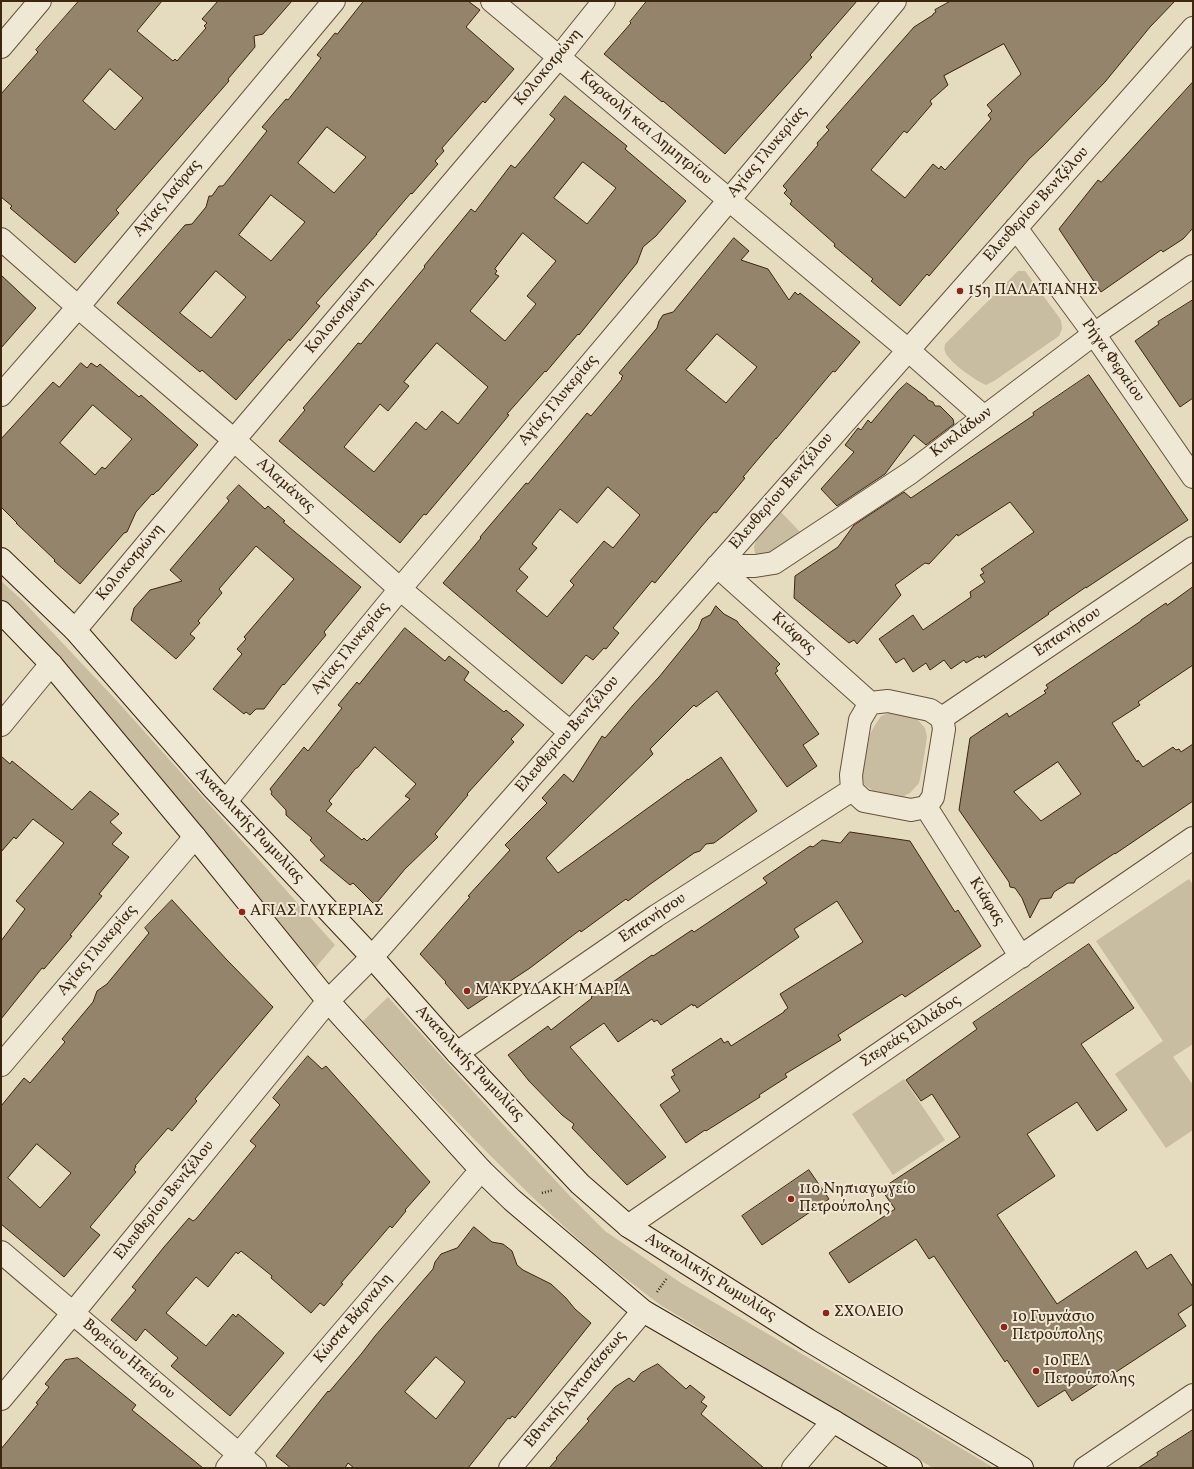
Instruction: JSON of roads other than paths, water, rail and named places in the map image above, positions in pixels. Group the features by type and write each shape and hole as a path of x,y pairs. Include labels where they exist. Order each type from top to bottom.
{"street":[{"path":"1,47 40,1"},
{"name":"Αγίας Λαύρας","path":"1,395 78,307 334,1"},
{"name":"Καραολή και Δημητρίου","path":"492,1 908,350 984,416"},
{"name":"Κολοκοτρώνη","path":"75,630 559,57 604,1"},
{"name":"Αγίας Γλυκερίας","path":"226,801 400,589 895,1"},
{"name":"Ελευθερίου Βενιζέλου","path":"1,1399 73,1314 328,1001 372,957 1193,28"},
{"name":"Ρήγα Φεραίου","path":"1016,228 1094,334 1193,477"},
{"name":"Αλαμάνας","path":"1,239 234,440 400,589 570,732"},
{"name":"Κυκλάδων","path":"717,566 755,566 774,563 910,473 1094,334 1193,266"},
{"name":"Επτανήσου","path":"942,718 1193,548"},
{"name":"Ανατολικής Ρωμυλίας","path":"1,558 75,630 226,801 372,957 457,1053 580,1184 628,1226 680,1260 808,1340 1022,1468"},
{"name":"Κιάφας","path":"717,566 870,703"},
{"path":"1,612 51,664 195,837 328,1001 481,1170 512,1200 643,1311 911,1468"},
{"path":"1,725 51,664"},
{"path":"888,701 930,710 942,718 944,729 933,796 926,807 911,810 864,801 852,790 851,775 860,720 870,703 888,701"},
{"name":"Επτανήσου","path":"457,1053 656,916 852,790"},
{"name":"Κιάφας","path":"926,807 1021,957"},
{"name":"Αγίας Γλυκερίας","path":"1,1065 195,837"},
{"name":"Στερεάς Ελλάδος","path":"628,1226 1193,838"},
{"name":"Κώστα Βάρναλη","path":"233,1461 481,1170"},
{"name":"Βορείου Ηπείρου","path":"1,1252 73,1314 233,1461 255,1468"},
{"name":"Εθνικής Αντιστάσεως","path":"510,1468 643,1311"},
{"path":"1085,1468 1193,1396"},
{"path":"793,1468 833,1421"}],"place":[{"name":"15η ΠΑΛΑΤΙΑΝΗΣ","path":"960,291"},
{"name":"ΑΓΙΑΣ ΓΛΥΚΕΡΙΑΣ","path":"242,912"},
{"name":"ΜΑΚΡΥΔΑΚΗ ΜΑΡΙΑ","path":"467,991"},
{"name":"11ο Νηπιαγωγείο Πετρούπολης","path":"791,1199"},
{"name":"ΣΧΟΛΕΙΟ","path":"826,1313"},
{"name":"1ο Γυμνάσιο Πετρούπολης","path":"1004,1327"},
{"name":"1ο ΓΕΛ Πετρούπολης","path":"1036,1371"}]}
